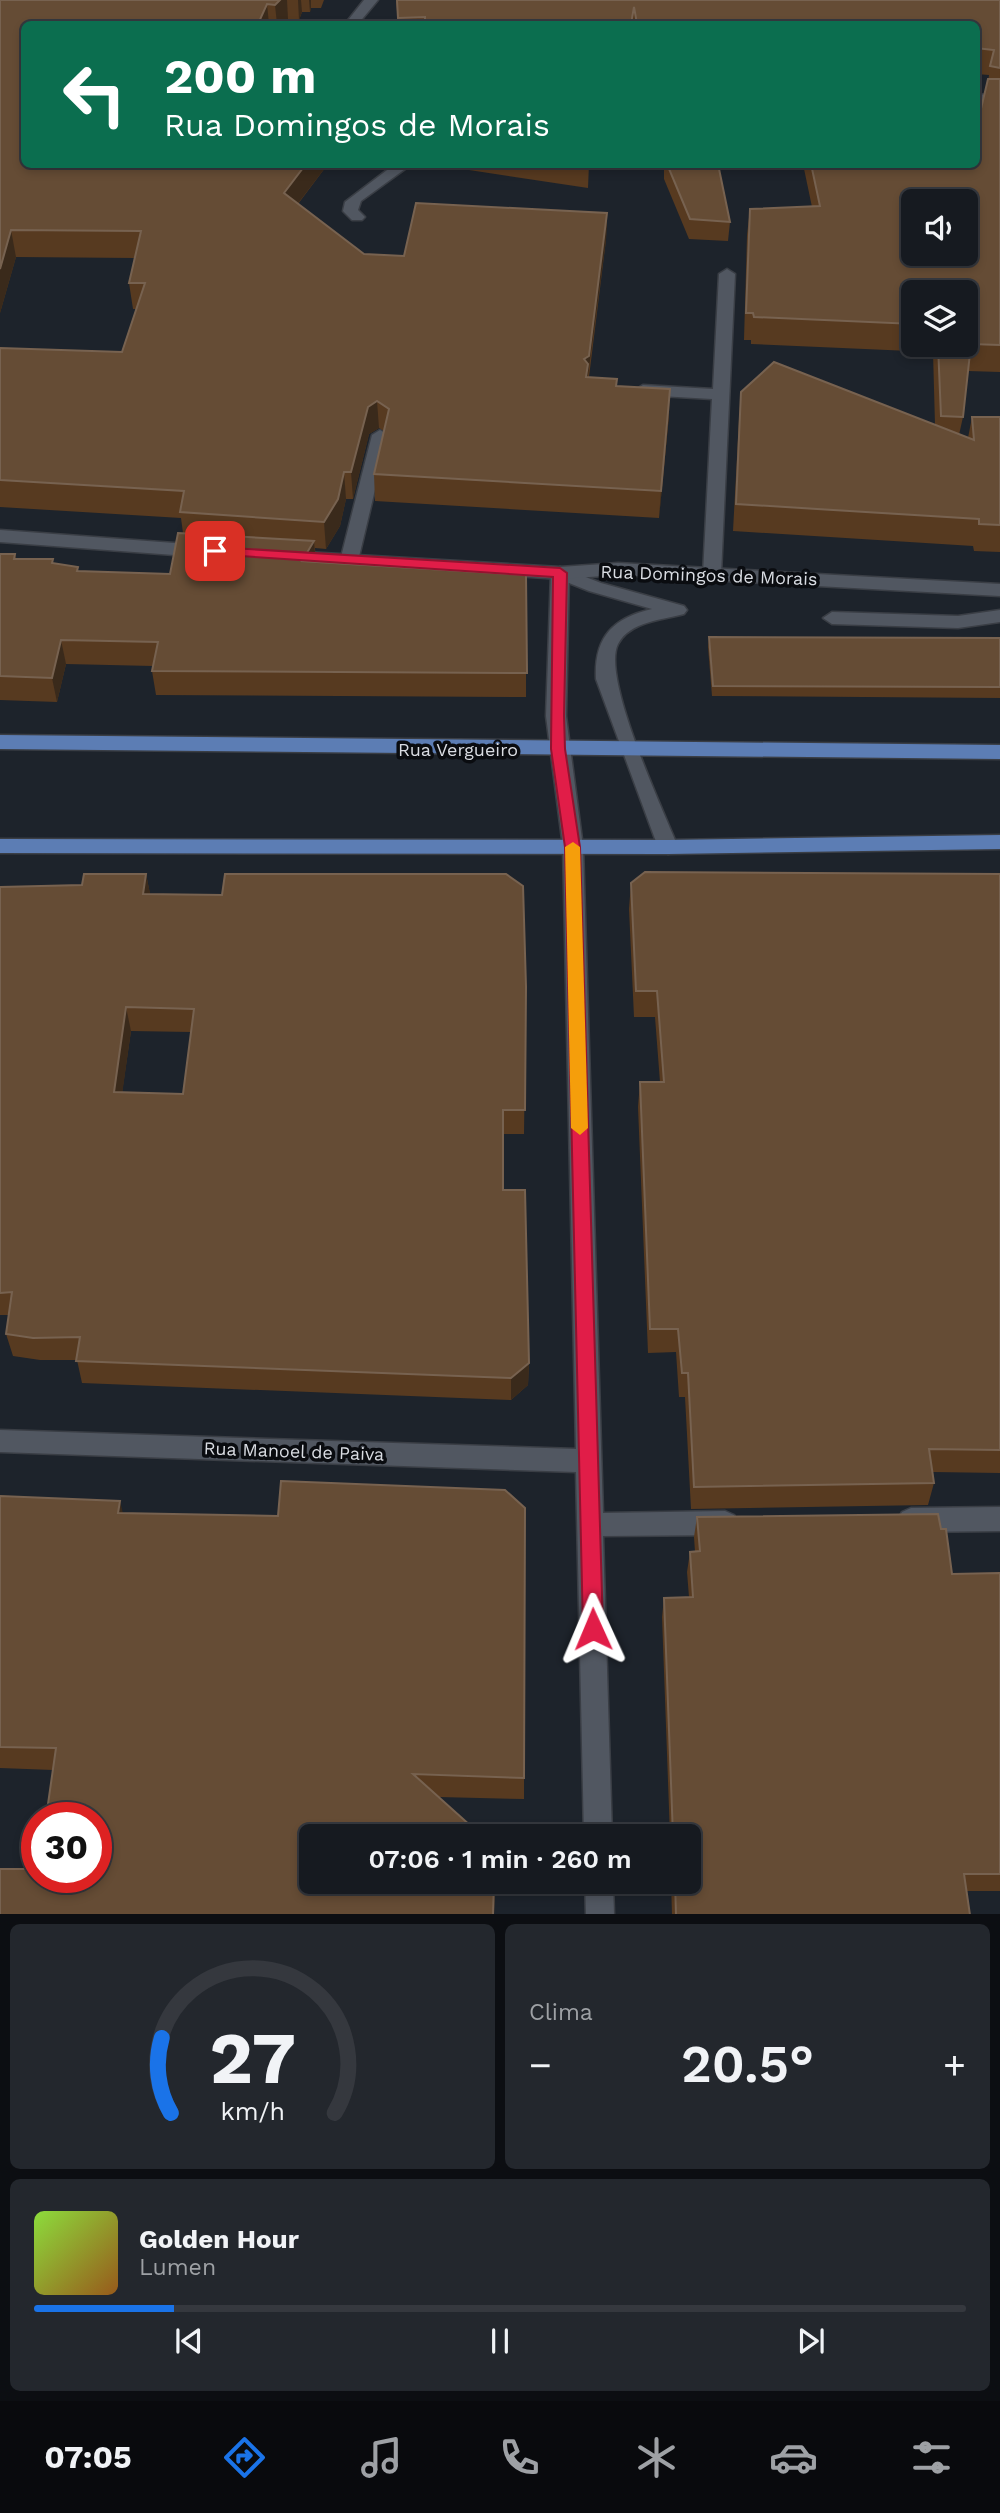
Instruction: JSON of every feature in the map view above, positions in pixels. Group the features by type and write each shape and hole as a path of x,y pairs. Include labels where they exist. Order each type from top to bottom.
{"main road":[{"name":"Rua Vergueiro","path":"0,742 1000,752"},
{"path":"0,846 668,847 1000,842"}],"street":[{"path":"354,21 371,0"},
{"path":"980,98 1000,100"},
{"path":"357,217 351,211 350,205 356,198 399,168"},
{"path":"712,574 727,274"},
{"path":"619,388 721,394"},
{"path":"349,561 380,435"},
{"path":"0,536 223,552"},
{"name":"Rua Domingos de Morais","path":"265,555 560,573 618,569 1000,590"},
{"path":"598,1824 573,847 558,749 560,573 595,587 678,610 653,614 630,622 611,639 603,659 603,679 611,706 668,847"},
{"path":"832,618 958,622 1000,616"},
{"name":"Rua Manoel de Paiva","path":"0,1441 589,1461"},
{"path":"891,1520 1000,1519"},
{"path":"590,1525 754,1522"},
{"path":"599,1894 600,1914"}],"building":[{"path":"0,0 280,0 275,5 267,4 259,21 21,21 21,168 303,168 284,193 364,254 404,256 416,203 607,213 589,356 584,359 588,364 586,377 617,379 616,386 670,389 661,491 374,474 389,409 377,401 368,407 351,472 344,472 338,499 324,522 180,512 184,491 0,480 0,348 122,352 145,283 129,283 141,231 11,230 0,269"},
{"path":"397,0 1000,0 1000,68 990,66 994,50 980,48 980,21 636,21 634,7 632,21 425,21 425,17 398,18"},
{"path":"988,79 1000,79 1000,345 978,344 978,280 901,280 901,323 754,317 753,313 746,313 750,209 820,206 812,168 980,168 980,113"},
{"path":"669,168 719,168 730,222 690,219"},
{"path":"939,357 970,357 963,417 941,416"},
{"path":"774,362 974,440 972,417 1000,417 1000,525 979,524 979,519 736,504 741,392"},
{"path":"178,533 314,541 302,561 526,575 527,673 152,671 158,642 61,640 52,678 0,676 0,554 15,554 14,559 53,559 52,563 78,567 77,571 170,574"},
{"path":"709,637 1000,638 1000,687 713,686"},
{"path":"645,872 1000,874 1000,1450 929,1449 934,1483 694,1487 688,1373 682,1373 678,1329 650,1329 640,1082 664,1082 657,991 636,991 631,883"},
{"path":"84,874 146,874 143,894 222,895 225,874 506,874 523,886 525,1110 503,1110 503,1190 525,1190 529,1363 511,1378 76,1361 80,1337 33,1338 6,1334 12,1292 0,1293 0,887 82,885","holes":["126,1007 194,1009 183,1094 114,1092"]},
{"path":"281,1481 505,1490 525,1508 524,1778 413,1774 469,1824 299,1824 299,1894 494,1894 493,1914 0,1914 0,1869 21,1869 21,1893 112,1893 112,1802 48,1802 56,1748 0,1747 0,1496 120,1501 118,1513 278,1516"},
{"path":"938,1514 941,1529 946,1529 952,1574 1000,1573 1000,1874 964,1874 970,1914 676,1914 675,1894 701,1894 701,1824 673,1824 664,1598 693,1597 690,1552 700,1551 697,1517"}],"slow traffic":[{"path":"573,847 580,1128"}],"route":[{"path":"215,551 560,573 556,716 558,749 573,847 593,1629"}]}
